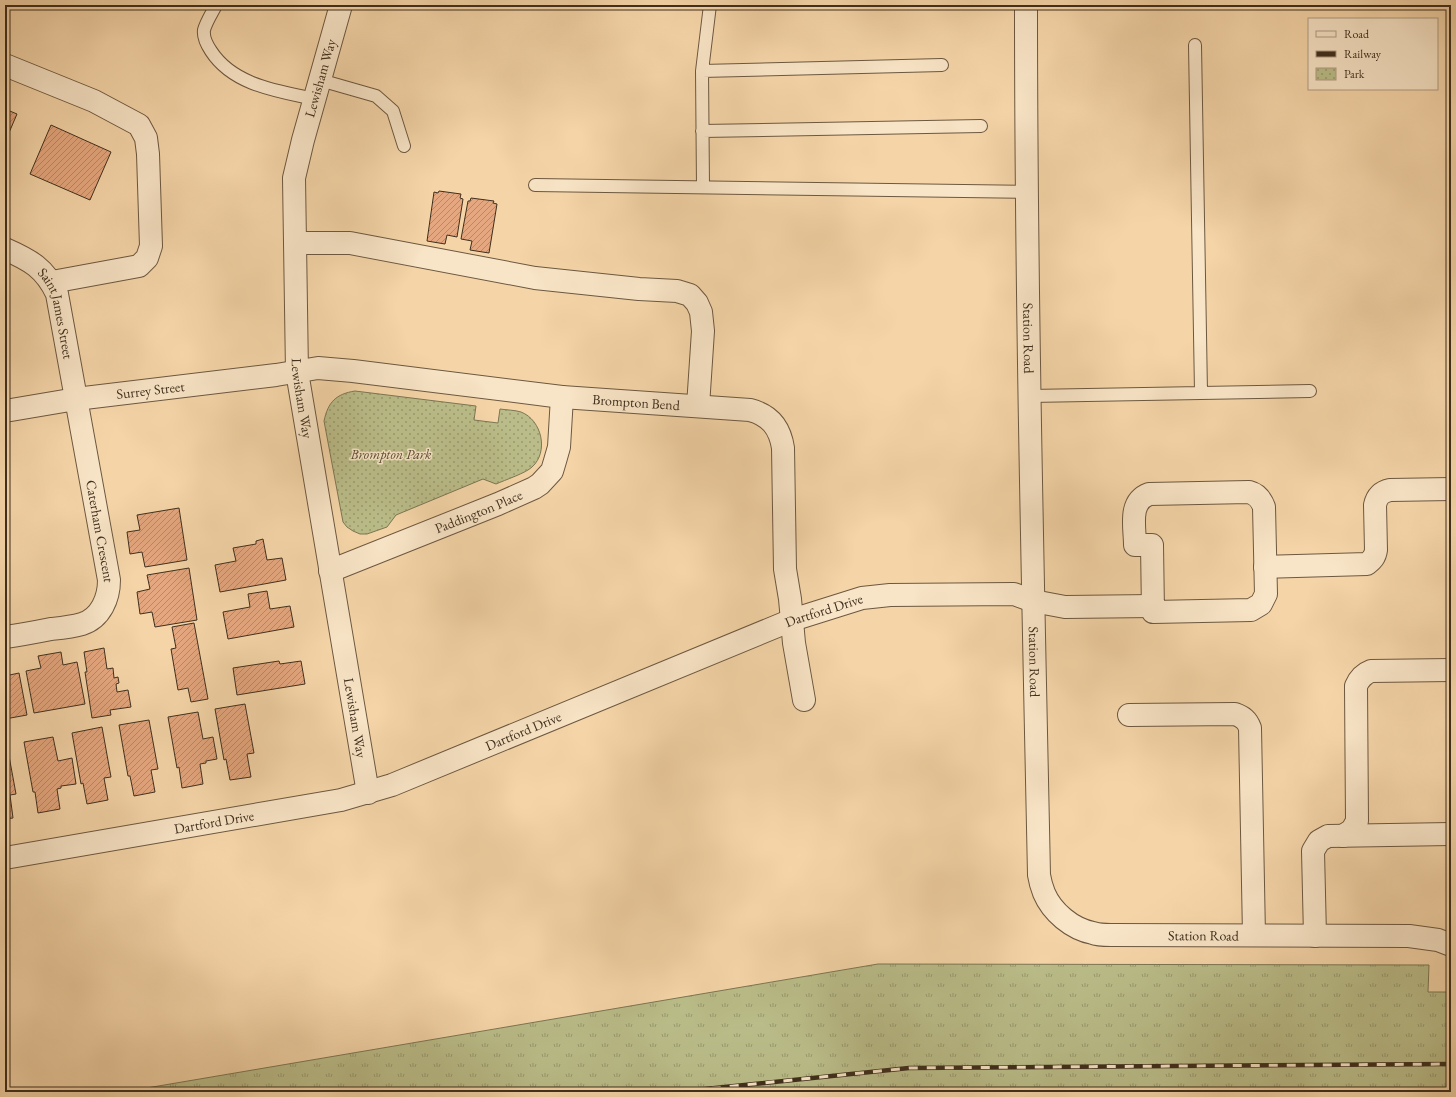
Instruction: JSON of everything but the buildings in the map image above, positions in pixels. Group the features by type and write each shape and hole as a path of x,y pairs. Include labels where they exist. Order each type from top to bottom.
{"street":[{"name":"Lewisham Way","path":"341,5 303,140 294,178 297,372 368,793"},
{"name":"Station Road","path":"1026,5 1033,601 1039,875 1044,894 1052,906 1064,919 1078,928 1092,933 1111,935 1410,936 1438,940 1451,945"},
{"path":"5,65 94,101 123,115 139,125 146,138 148,154 151,246 148,258 139,266 52,282"},
{"path":"295,243 350,244 535,278 639,289 677,291 690,295 697,302 701,312 703,331 698,406"},
{"name":"Saint James Street","path":"5,250 35,264 52,282 57,294 76,399"},
{"name":"Brompton Bend","path":"297,372 318,368 353,371 562,397 698,406 758,412 773,422 782,439 785,569 790,599 794,643 804,700"},
{"name":"Surrey Street","path":"5,411 76,399 297,372"},
{"name":"Paddington Place","path":"330,572 498,504 540,484 552,471 559,447 562,397"},
{"name":"Caterham Crescent","path":"5,637 82,624 96,615 106,599 109,590 76,399"},
{"path":"1265,566 1367,564 1372,561 1375,556 1375,505 1376,500 1384,491 1451,489"},
{"path":"1249,492 1254,494 1262,502 1264,507 1266,594 1261,604 1252,610 1153,612 1153,606 1152,545 1135,545 1135,509 1140,499 1149,494 1249,492"},
{"name":"Dartford Drive","path":"5,858 341,800 368,793 400,782 792,620 862,598 890,595 1014,594 1033,601 1065,607 1153,606"},
{"path":"1342,836 1352,830 1357,821 1356,686 1361,676 1371,671 1451,670"},
{"path":"1129,715 1235,714 1245,718 1248,723 1250,728 1254,935"},
{"path":"1315,936 1314,851 1319,841 1323,838 1328,836 1451,834"}],"lane":[{"path":"216,5 204,31 206,44 230,72 248,82 272,90 317,89 376,96 392,111 404,146"},
{"path":"703,187 702,71 710,5"},
{"path":"1195,45 1201,392"},
{"path":"702,71 942,65"},
{"path":"702,131 980,126"},
{"path":"535,186 1028,192"},
{"path":"1030,396 1310,391"}],"green space":[{"name":"Brompton Park","path":"355,391 476,406 474,420 498,423 500,409 521,412 534,422 538,429 542,445 540,453 537,461 532,467 520,474 496,484 483,479 396,515 387,527 367,534 360,534 347,527 343,522 324,421 328,409 334,400 343,394"},
{"path":"878,964 1429,965 1428,992 1451,992 1451,1092 123,1092"}],"railway":[{"path":"676,1092 909,1068 1451,1064"}]}
